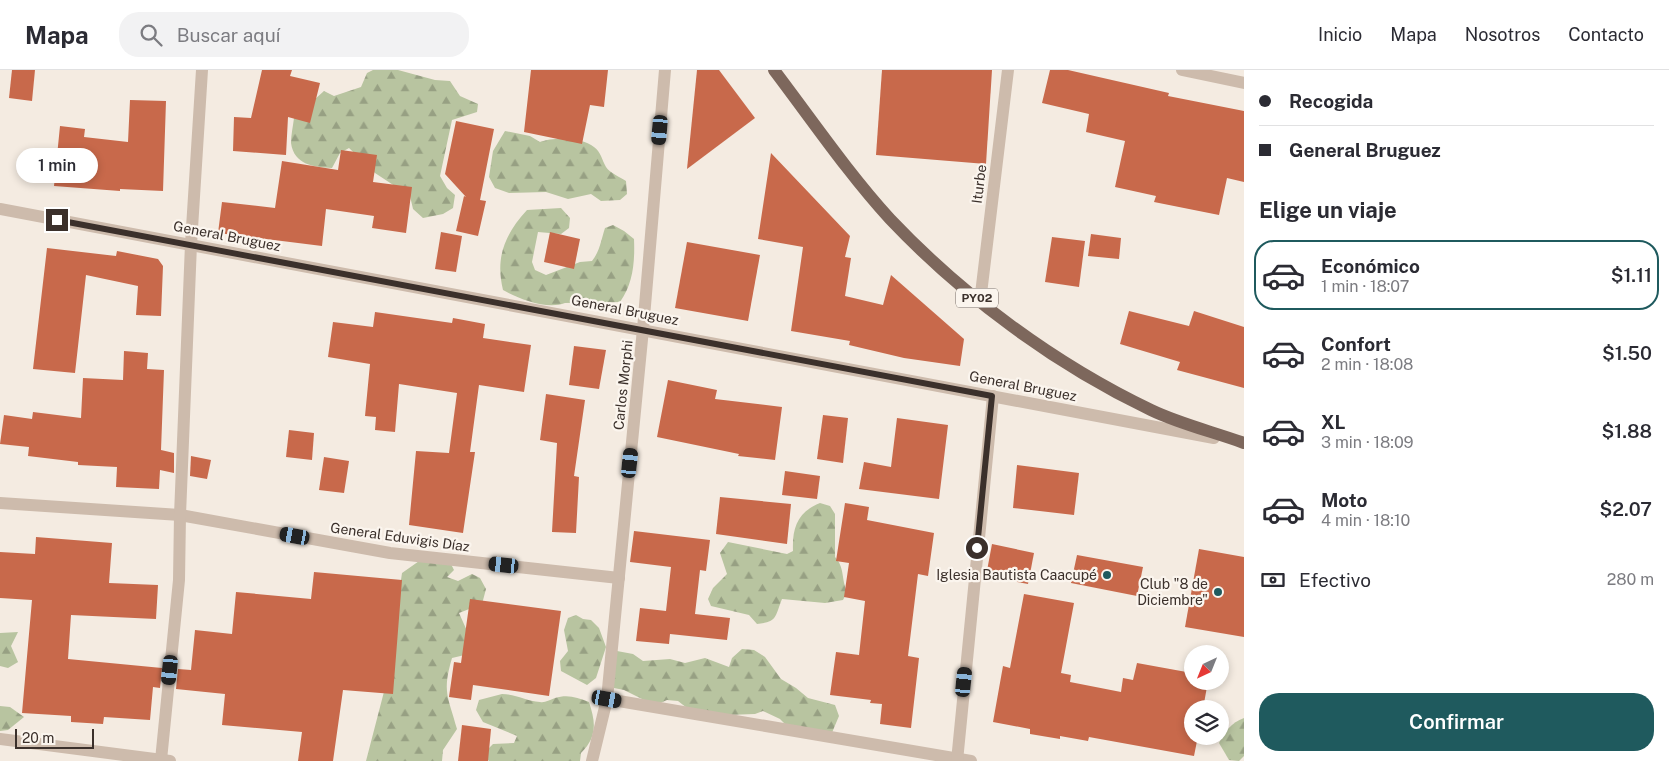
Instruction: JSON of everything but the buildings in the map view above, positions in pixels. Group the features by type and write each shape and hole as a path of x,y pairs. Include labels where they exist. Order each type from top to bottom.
{"main road":[{"name":"PY02","path":"774,70 889,218 927,256 980,302 1060,360 1108,388 1153,411 1244,443"}],"street":[{"path":"0,738 166,760 179,580 191,244 202,70"},
{"name":"Carlos Morphi","path":"592,761 607,699 643,329 665,70"},
{"name":"Iturbe","path":"980,302 1008,70"},
{"path":"1182,70 1244,83"},
{"name":"General Bruguez","path":"0,209 1244,443"},
{"path":"957,759 992,396"},
{"name":"General Eduvigis Díaz","path":"0,503 180,515 390,553 619,578"},
{"path":"607,699 971,761"}],"green space":[{"path":"373,70 398,70 435,80 450,81 460,96 478,104 477,112 452,120 440,176 447,188 455,195 453,208 443,214 423,218 413,209 410,196 375,173 349,148 340,153 332,168 318,167 306,163 296,156 293,150 291,140 294,118 324,91 334,96 361,87 367,73"},
{"path":"505,131 530,136 540,142 552,139 567,139 589,144 598,151 608,169 626,181 627,194 620,200 601,201 591,194 568,199 546,192 509,193 495,188 489,177 493,151"},
{"path":"561,208 570,218 569,228 561,234 538,232 532,262 535,270 546,275 580,262 592,261 599,249 605,228 613,225 634,239 632,272 628,288 620,302 550,305 525,300 503,290 500,267 501,257 508,237 519,219 527,210"},
{"path":"820,503 830,506 835,514 835,557 842,569 847,592 843,600 825,603 782,599 777,614 772,620 757,624 749,615 711,606 708,599 713,588 727,574 720,553 728,542 787,554 793,551 795,528 798,521 806,511"},
{"path":"447,556 454,570 447,577 458,581 472,574 480,578 486,589 482,604 459,613 472,642 469,654 452,658 447,679 447,694 457,729 443,750 442,761 366,761 386,684 402,573 422,559"},
{"path":"576,615 583,619 591,620 599,628 606,647 596,678 587,685 561,671 560,661 568,651 564,630 568,618"},
{"path":"18,632 11,646 18,662 8,668 0,666 0,633"},
{"path":"742,649 754,650 765,657 781,679 808,698 835,705 839,716 831,735 789,728 780,719 763,711 755,714 727,715 687,708 678,701 667,700 658,704 648,702 624,690 604,686 617,651 633,654 643,661 670,659 685,663 705,658 729,667 732,658"},
{"path":"502,694 542,702 568,696 589,702 594,729 590,741 581,753 580,761 489,761 486,757 488,749 493,744 514,743 517,736 483,722 476,710 479,700"},
{"path":"0,706 10,707 24,717 8,730 0,731"},
{"path":"1244,718 1244,756 1239,761 1229,760 1220,745 1229,745 1229,728 1235,722"}],"place":[{"name":"Iglesia Bautista Caacupé","path":"1107,575"},
{"name":"Club \"8 de Diciembre\"","path":"1218,592"}],"route":[{"path":"57,220 624,325 992,396 977,548"}]}
